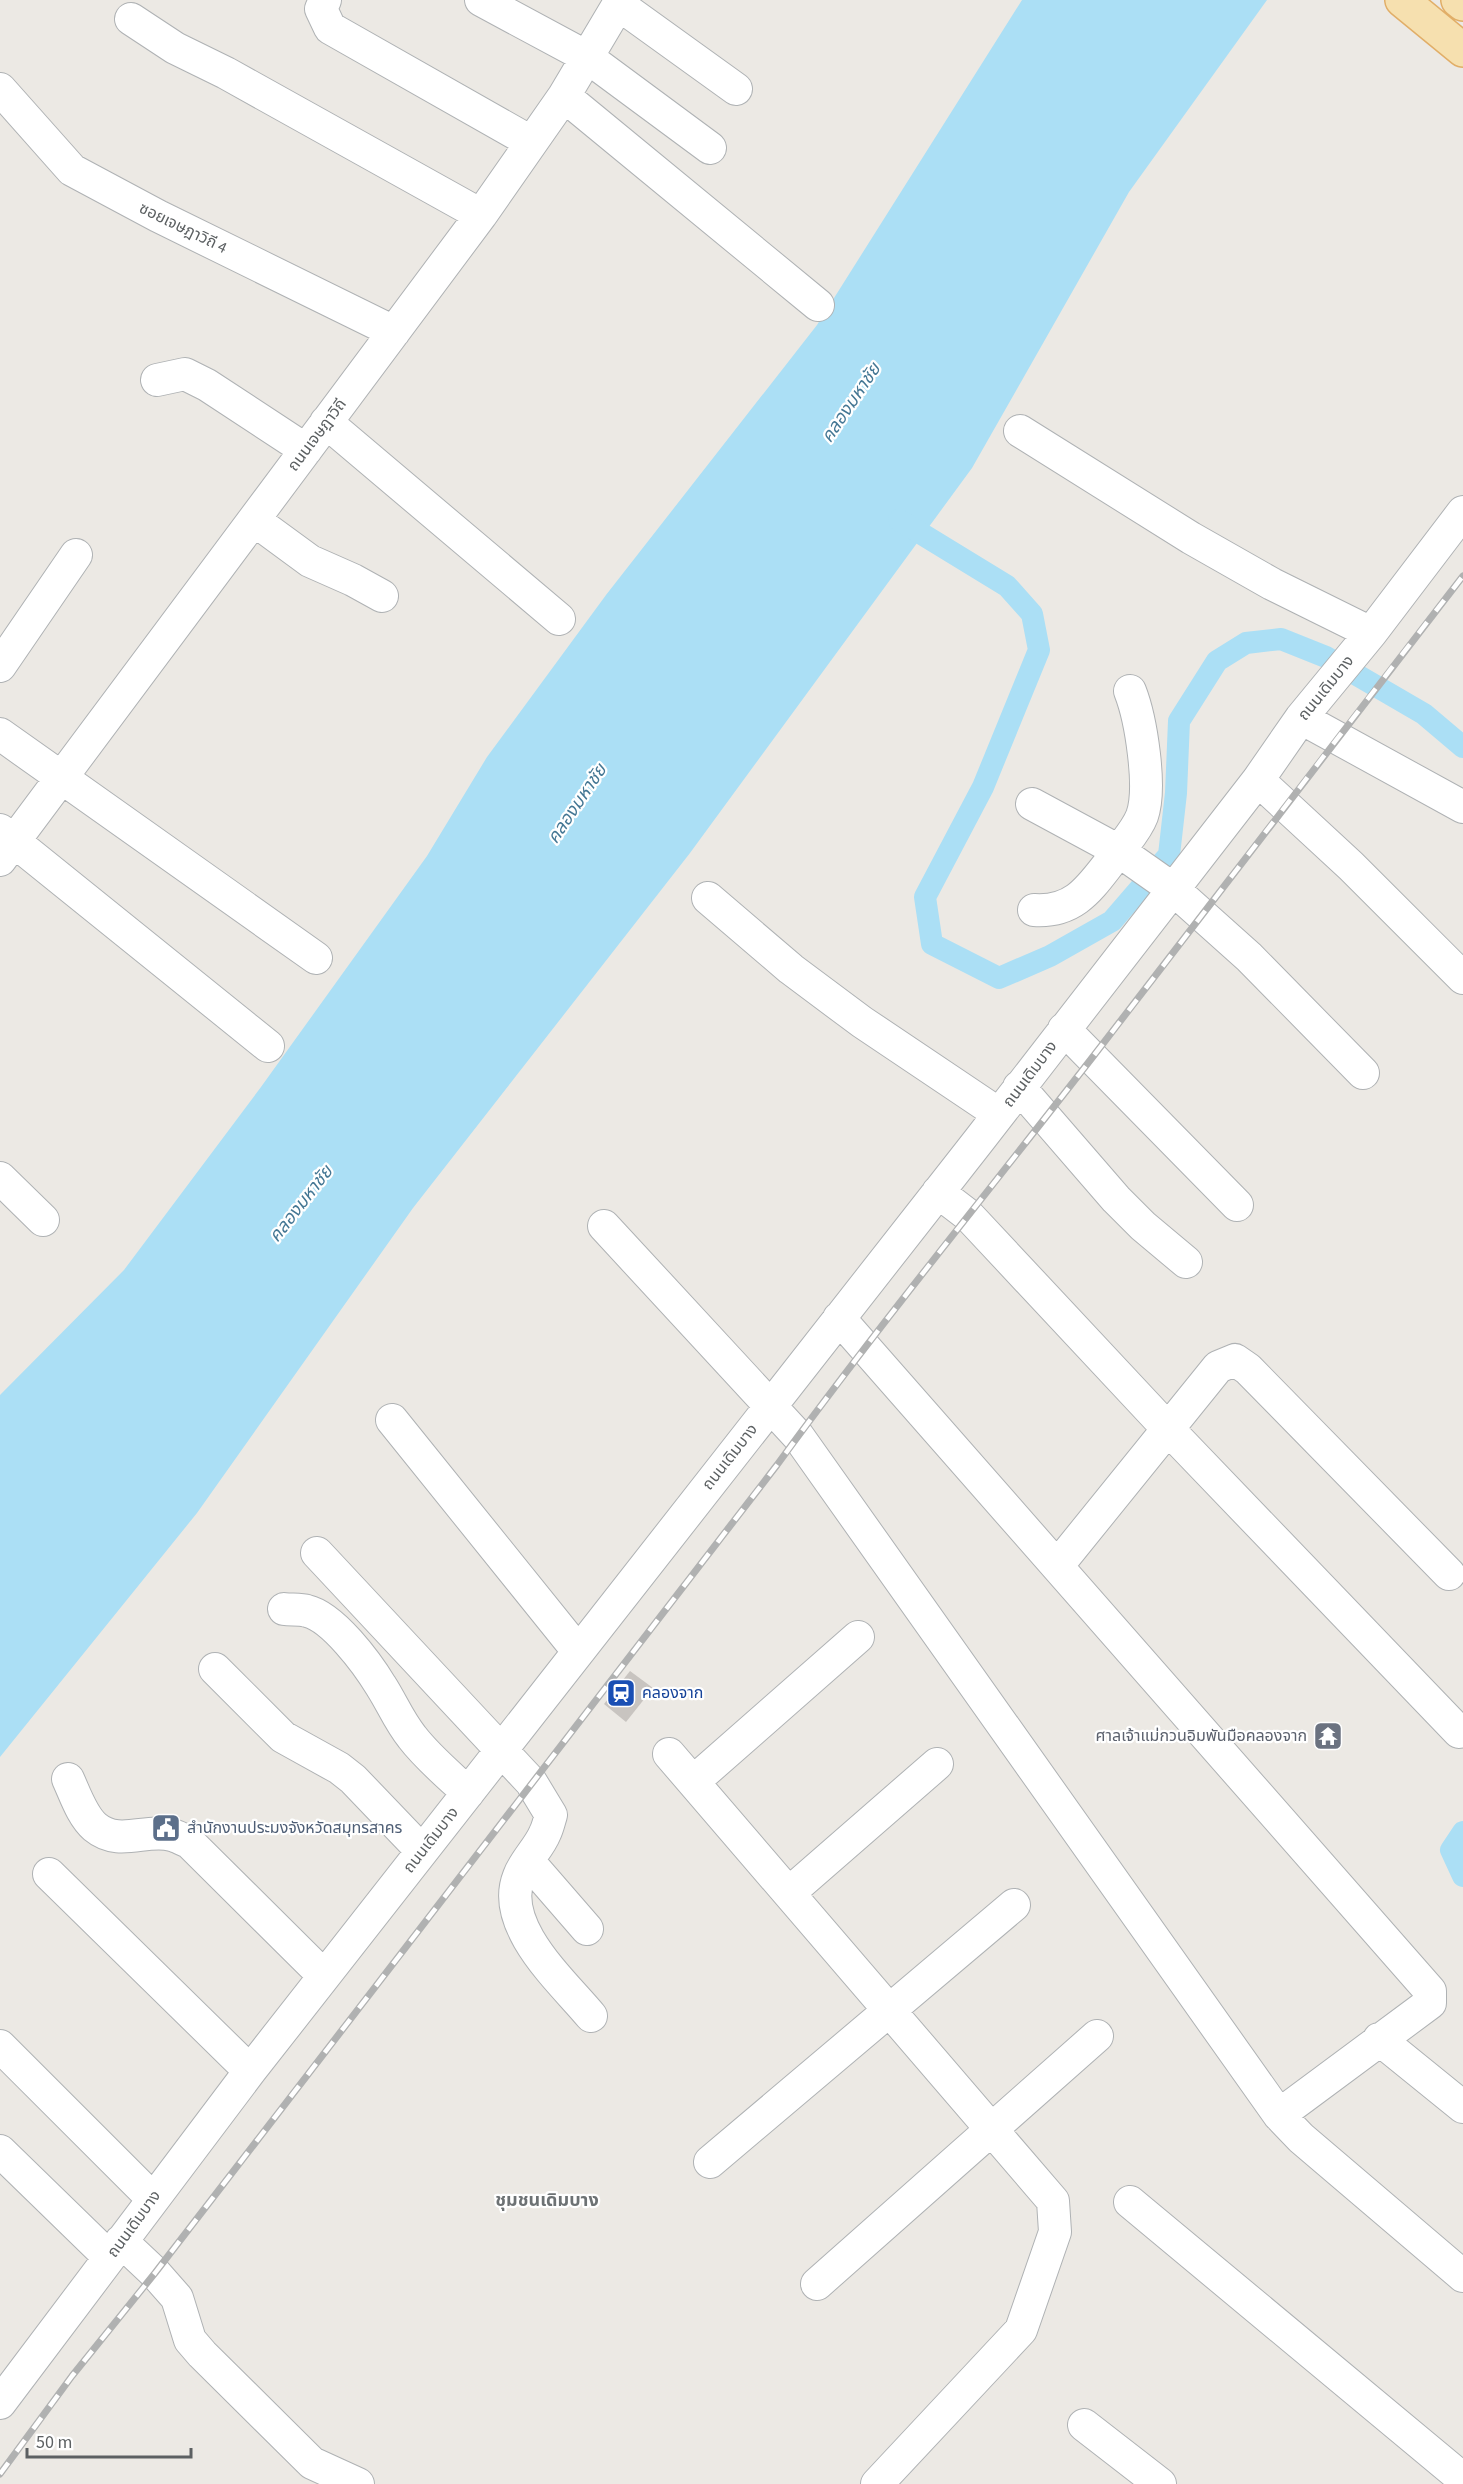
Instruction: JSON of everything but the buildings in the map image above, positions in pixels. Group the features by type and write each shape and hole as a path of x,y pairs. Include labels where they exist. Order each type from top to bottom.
{"main road":[{"path":"1402,0 1463,50"},
{"path":"1458,0 1463,4"}],"street":[{"path":"325,0 321,9 330,28 531,142"},
{"path":"481,0 587,57 710,148"},
{"path":"619,2 736,89"},
{"name":"ถนนเจษฎาวิถี","path":"5,844 62,778 480,215 564,96 619,2"},
{"path":"131,19 175,48 226,73 480,215"},
{"name":"ซอยเจษฎาวิถี 4","path":"0,89 72,170 394,332"},
{"path":"564,96 818,305"},
{"path":"157,380 185,374 207,385 306,450"},
{"path":"326,422 559,619"},
{"path":"1020,431 1191,538 1272,584 1371,634"},
{"name":"ถนนเดิมบาง","path":"0,2403 249,2071 999,1114 1258,780 1301,718 1371,634 1463,512"},
{"path":"254,520 310,561 382,596"},
{"path":"0,666 76,555"},
{"path":"1034,910 1049,911 1075,902 1119,851 1142,815 1146,789 1140,727 1130,691"},
{"path":"1301,718 1463,807"},
{"path":"0,734 316,958"},
{"path":"1258,780 1351,866 1463,978"},
{"path":"1032,804 1119,851 1172,889 1249,957 1363,1072"},
{"path":"5,844 268,1046"},
{"path":"708,898 791,969 835,1002 999,1114"},
{"path":"1064,1029 1237,1205"},
{"path":"1019,1088 1116,1199 1143,1226 1186,1262"},
{"path":"0,1178 43,1220"},
{"path":"938,1192 968,1215 1169,1430 1459,1732"},
{"path":"604,1226 798,1436 1279,2115 1301,2138 1463,2276"},
{"path":"839,1318 1430,1991 1430,2003 1279,2115"},
{"path":"1058,1565 1218,1367 1235,1360 1248,1369 1449,1574"},
{"path":"392,1420 578,1651"},
{"path":"317,1553 531,1782 551,1815 545,1833 519,1876 514,1896 520,1927 591,2016"},
{"path":"284,1609 307,1611 320,1617 337,1630 381,1686 393,1711 412,1737 468,1793"},
{"path":"693,1782 858,1636"},
{"path":"216,1669 283,1737 339,1768 353,1779 422,1851"},
{"path":"669,1754 1053,2201 1055,2232 1022,2330 877,2484"},
{"path":"789,1893 937,1764"},
{"path":"68,1779 82,1808 95,1827 110,1835 126,1838 147,1834 171,1834 189,1842 324,1976"},
{"path":"528,1860 587,1929"},
{"path":"49,1874 249,2071"},
{"path":"710,2162 1014,1905"},
{"path":"817,2284 1097,2036"},
{"path":"1379,2039 1463,2107"},
{"path":"0,2046 152,2198"},
{"path":"0,2151 115,2249 155,2273 177,2298 190,2340 202,2354 312,2463 358,2484"},
{"path":"1131,2202 1463,2479"},
{"path":"1084,2425 1160,2484"}],"water":[{"name":"คลองมหาชัย","path":"1022,0 1267,0 1129,192 972,468 690,853 413,1208 197,1513 0,1757 0,1395 124,1270 261,1087 427,856 487,757 606,595 817,325"}],"waterway":[{"path":"899,520 1007,586 1032,614 1039,650 983,787 925,897 932,944 999,978 1050,956 1112,921 1169,855 1176,793 1179,721 1217,661 1246,643 1281,639 1326,657 1424,714 1463,747"},
{"path":"1463,1832 1451,1850 1463,1876"}],"railway":[{"path":"0,2474 72,2376 155,2273 934,1258 1095,1054 1463,576"}],"place":[{"name":"คลองจาก","path":"621,1693"},
{"name":"ศาลเจ้าแม่กวนอิมพันมือคลองจาก","path":"1328,1736"},
{"name":"สำนักงานประมงจังหวัดสมุทรสาคร","path":"166,1828"}],"district":[{"name":"ชุมชนเดิมบาง","path":"547,2200"}]}
